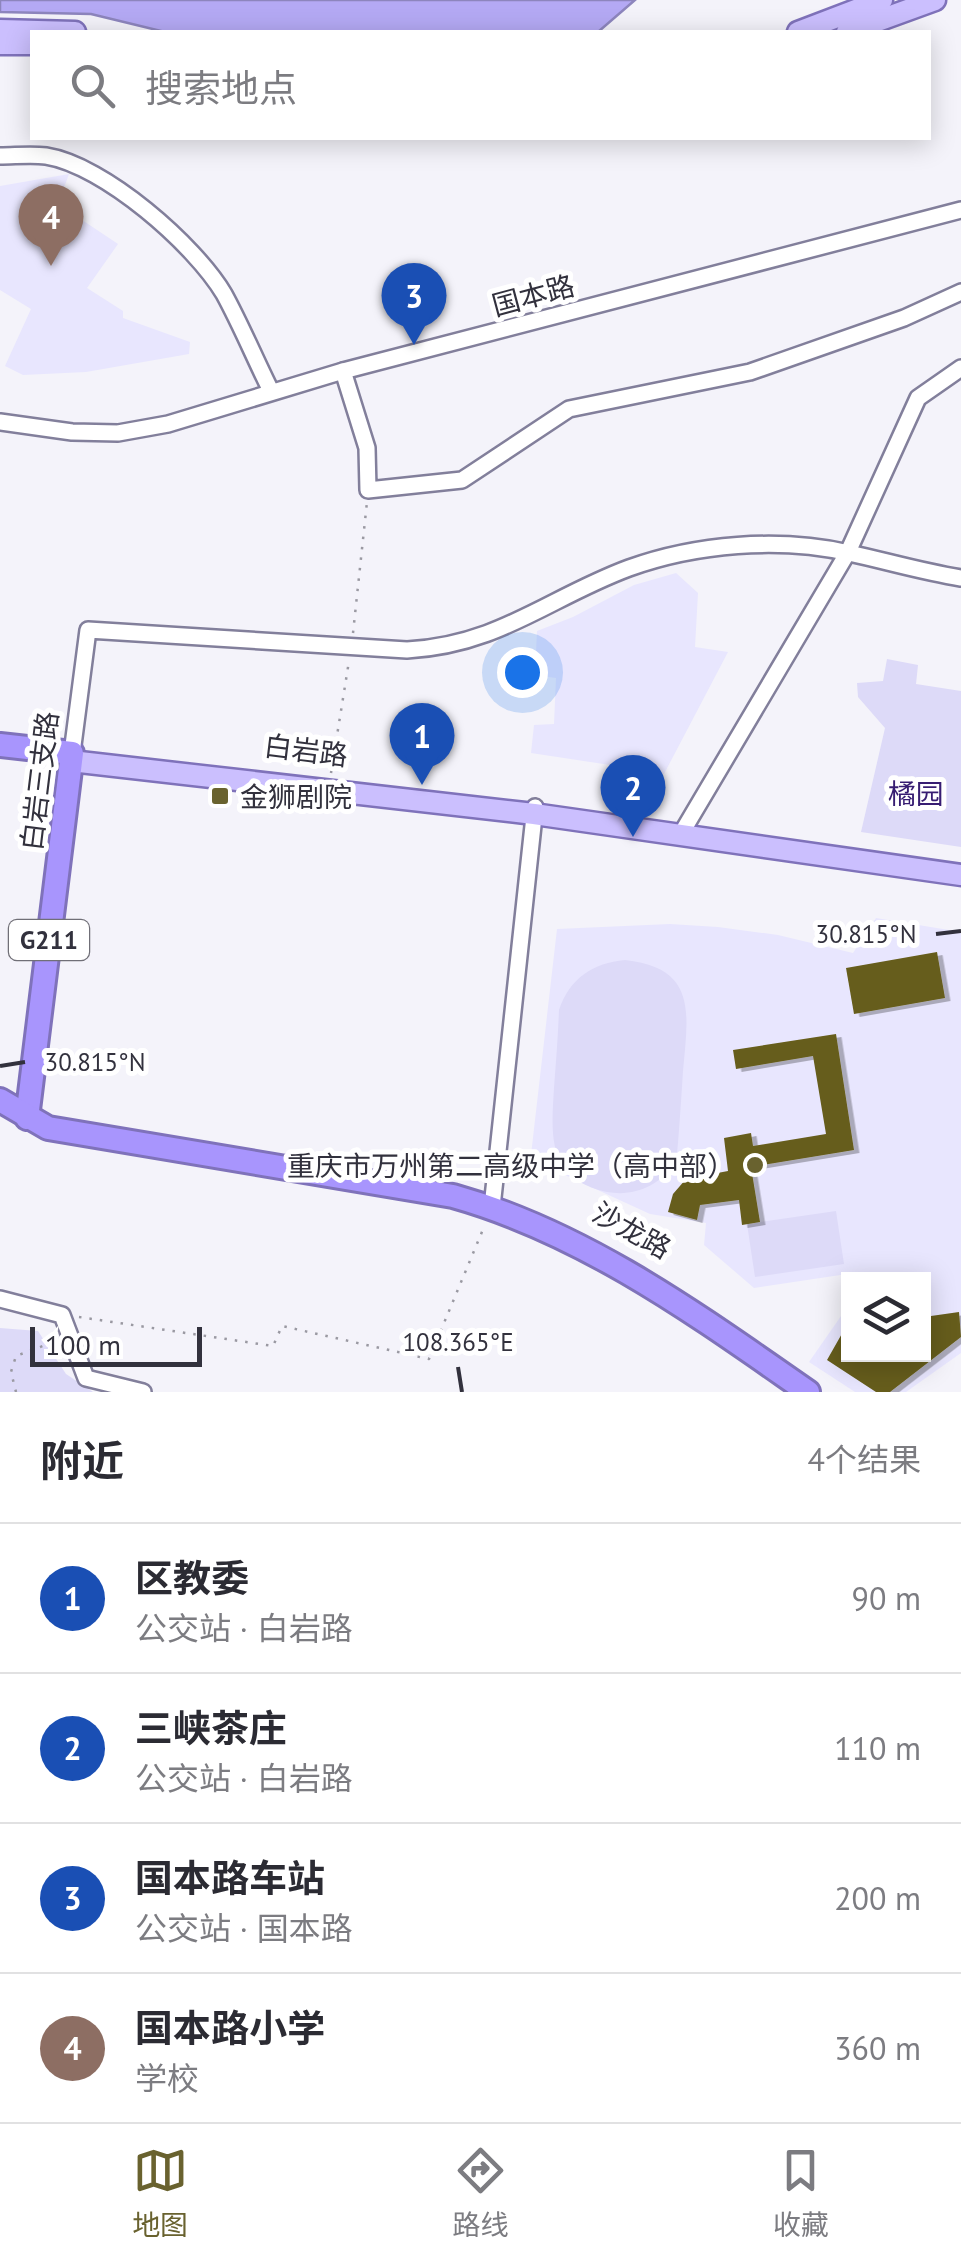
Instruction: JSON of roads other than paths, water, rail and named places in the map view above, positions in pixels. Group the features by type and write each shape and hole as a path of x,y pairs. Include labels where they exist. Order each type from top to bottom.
{"highway":[{"name":"白岩路","path":"0,745 72,757"},
{"name":"白岩三支路","path":"27,1118 72,757"},
{"name":"沙龙路","path":"0,1100 48,1128 493,1202 565,1228 670,1284 830,1392"},
{"name":"沙龙路","path":"493,1202 650,1284 808,1392"}],"main road":[{"path":"803,30 882,0"},
{"path":"852,30 935,0"},
{"path":"0,30 30,31"},
{"path":"0,44 30,44"},
{"name":"白岩路","path":"72,757 535,811 961,867"},
{"name":"白岩路","path":"682,831 961,875"}],"street":[{"path":"0,156 47,156 76,166 106,182 158,220 203,266 223,293 271,390"},
{"name":"国本路","path":"0,422 72,432 118,432 168,424 343,370 961,210"},
{"path":"343,370 367,448 368,490 462,480 569,409 750,372 904,318 961,292"},
{"path":"682,831 848,552 918,398 961,368"},
{"name":"白岩三支路","path":"72,757 88,630 407,650 440,648 512,625 605,578 692,551 773,545 848,552"},
{"path":"848,552 961,578"},
{"path":"493,1202 535,811"},
{"path":"0,1299 62,1315 86,1378 143,1392"}],"place":[{"name":"国本路小学","path":"51,266"},
{"name":"国本路车站","path":"414,345"},
{"name":"区教委","path":"422,785"},
{"name":"金狮剧院","path":"220,796"},
{"name":"三峡茶庄","path":"633,837"},
{"name":"重庆市万州第二高级中学（高中部）","path":"755,1165"}],"park label":[{"name":"橘园","path":"916,793"}]}
